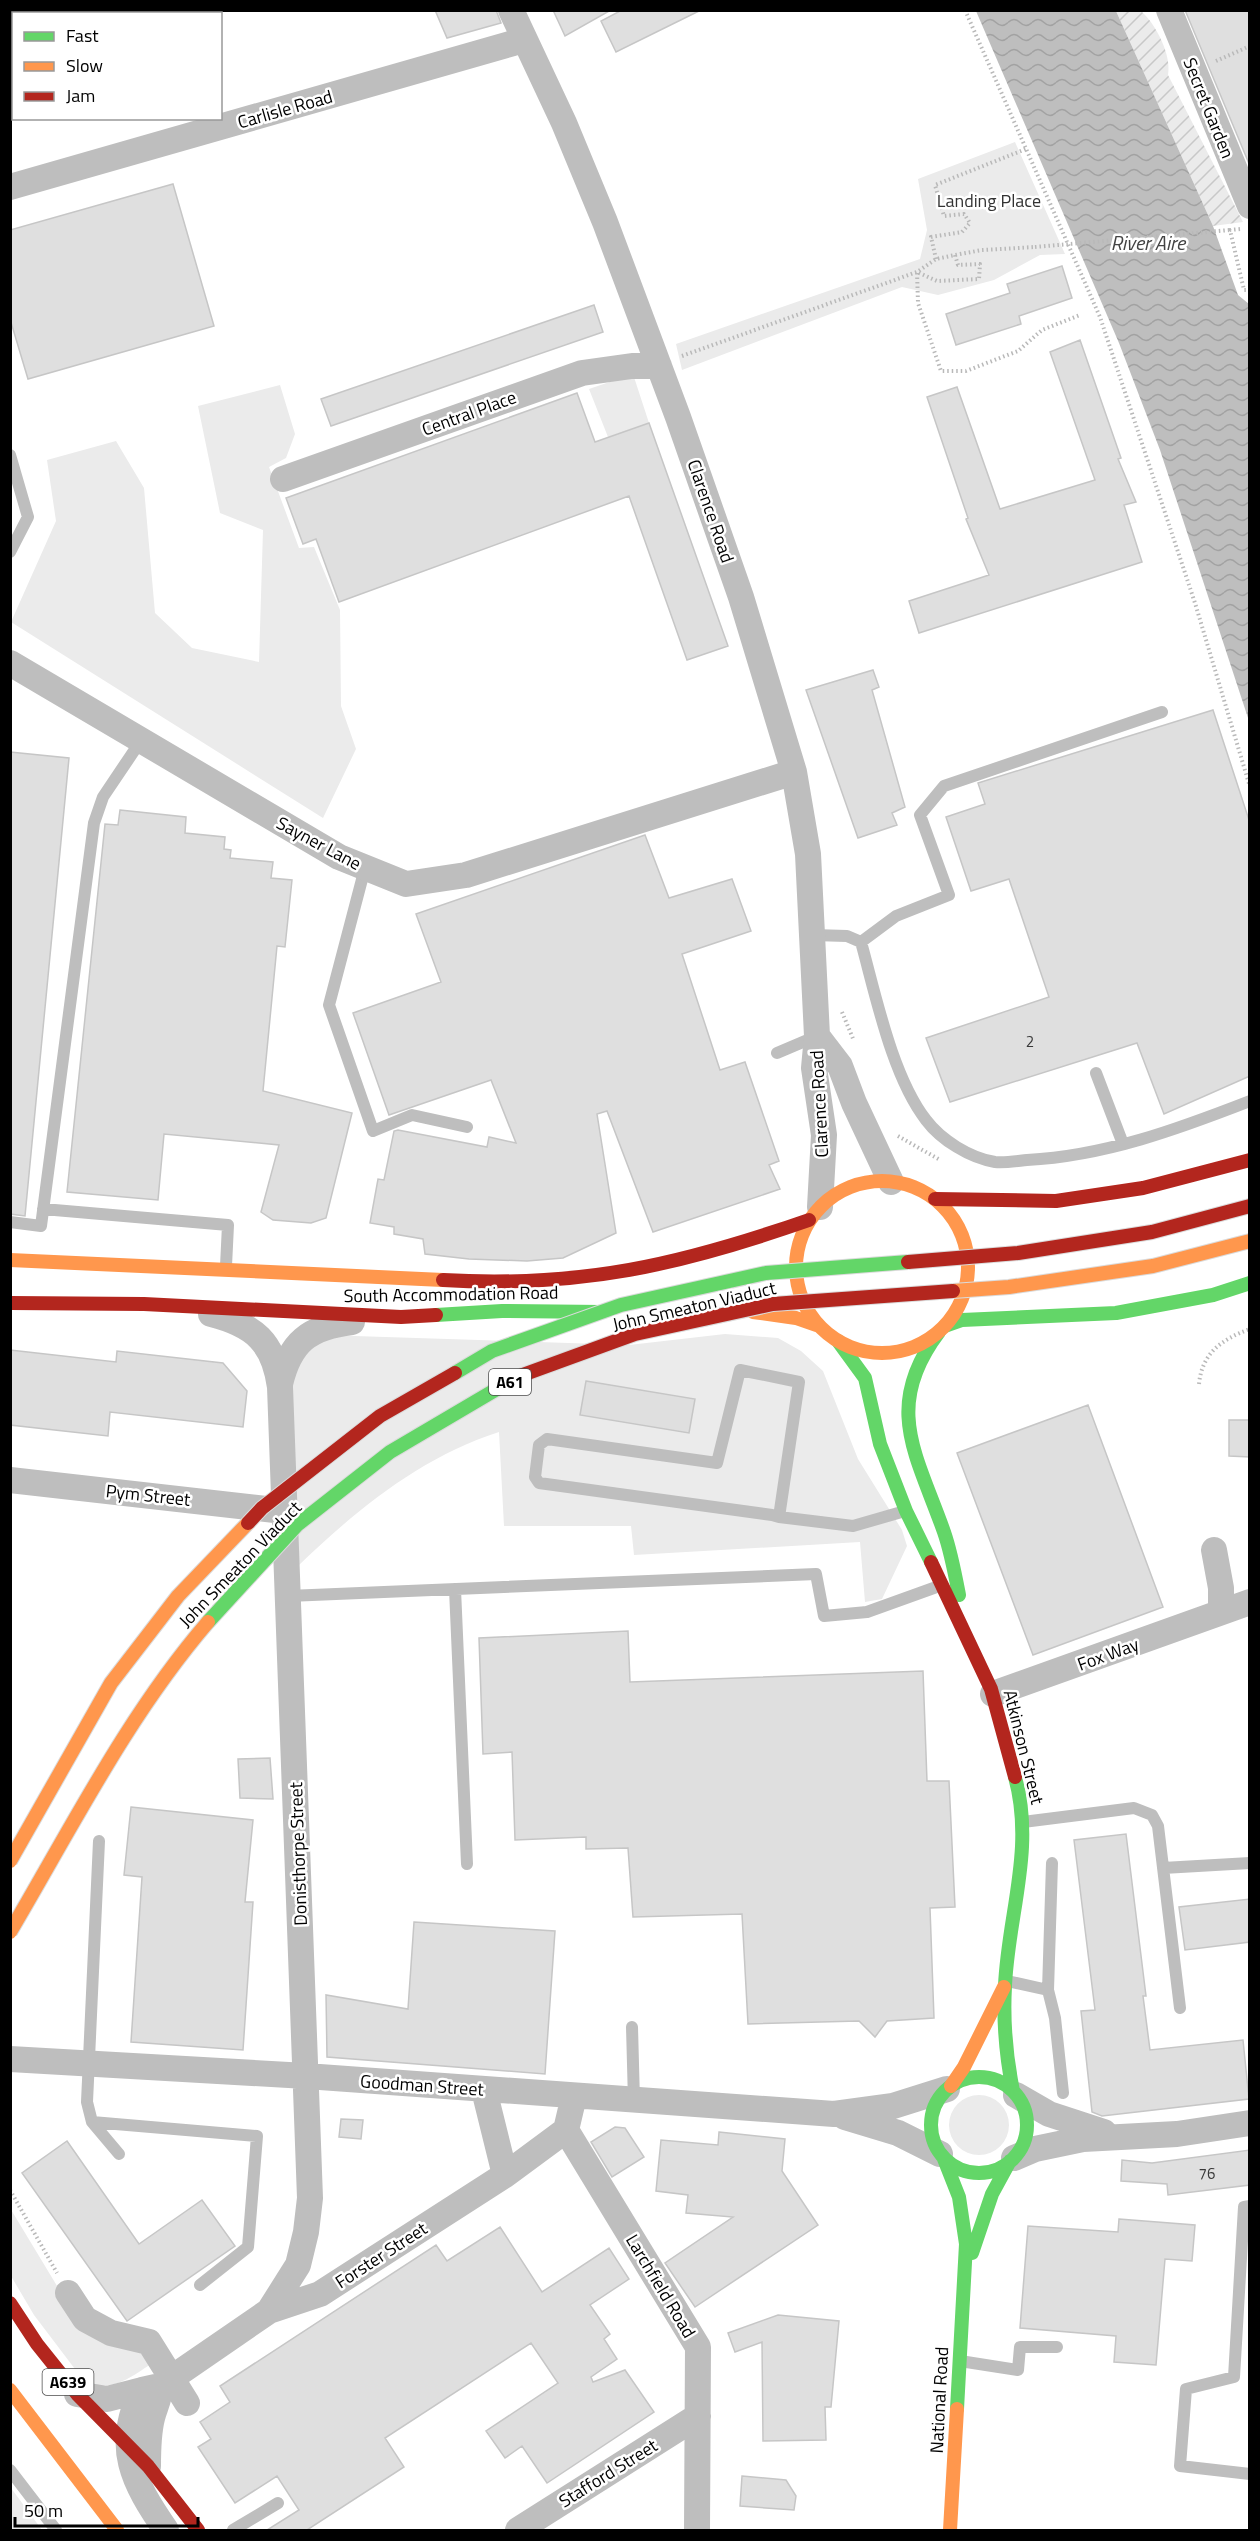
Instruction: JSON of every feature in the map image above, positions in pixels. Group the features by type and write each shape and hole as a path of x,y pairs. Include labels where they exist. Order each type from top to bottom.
{"main road":[{"path":"935,1199 1056,1201 1143,1188 1250,1160"},
{"name":"South Accommodation Road","path":"869,1182 891,1182 913,1187 935,1199 953,1218 964,1241 968,1267 964,1293 942,1329 922,1344 892,1353 862,1351 838,1341 819,1326 805,1306 796,1278 796,1257 801,1237 815,1214 843,1190 869,1182"},
{"name":"John Smeaton Viaduct","path":"10,1861 111,1683 178,1596 262,1508 380,1416 492,1351 621,1305 766,1273 1018,1252 1152,1232 1250,1206"},
{"name":"South Accommodation Road","path":"10,1260 487,1281 571,1280 600,1277 694,1256 815,1214"},
{"name":"John Smeaton Viaduct","path":"10,1932 120,1745 172,1664 219,1609 297,1525 390,1452 517,1377 635,1334 773,1304 1009,1287 1153,1266 1250,1241"},
{"path":"942,1329 962,1320 1116,1313 1213,1295 1250,1283"},
{"name":"South Accommodation Road","path":"10,1303 171,1306 402,1317 502,1311 772,1313 819,1326"},
{"name":"Atkinson Street","path":"942,1329 925,1350 913,1376 907,1399 913,1446 950,1550 965,1629"},
{"name":"Atkinson Street","path":"838,1341 865,1378 880,1444 906,1511 965,1629 993,1694 1023,1805 1021,1877 1005,1983 1006,2057 1014,2093"},
{"name":"Atkinson Street","path":"949,2088 964,2067 1005,1983"},
{"path":"970,2078 986,2078 1001,2083 1014,2093 1025,2114 1026,2130 1020,2149 1012,2160 999,2169 978,2173 960,2169 942,2156 934,2144 931,2122 938,2099 949,2088 970,2078"},
{"name":"National Road","path":"942,2156 962,2214 967,2272 959,2361 950,2530"},
{"name":"National Road","path":"967,2272 992,2194 1012,2160"},
{"name":"A639","path":"10,2303 37,2344 77,2394 148,2466 198,2530"},
{"name":"A639","path":"10,2390 117,2530"}],"street":[{"name":"Clarence Road","path":"511,10 564,123 601,211 659,365 741,597 794,772 808,854 817,1036 814,1068 824,1135 815,1214"},
{"name":"Secret Garden","path":"1169,10 1250,206"},
{"name":"Carlisle Road","path":"10,187 524,40"},
{"name":"Central Place","path":"283,479 582,373 659,365"},
{"name":"Sayner Lane","path":"10,663 339,857 406,884 465,875 794,772"},
{"name":"Clarence Road","path":"817,1036 840,1066 854,1103 891,1182"},
{"name":"Donisthorpe Street","path":"171,1306 222,1317 252,1330 262,1339 274,1357 280,1387 310,2198 306,2232 298,2265 269,2311"},
{"name":"Donisthorpe Street","path":"280,1387 289,1356 307,1335 345,1323 402,1317"},
{"name":"Pym Street","path":"10,1480 285,1511"},
{"path":"1214,1550 1221,1588 1221,1611"},
{"name":"Fox Way","path":"993,1694 1250,1602"},
{"name":"Goodman Street","path":"10,2059 306,2076 834,2114 893,2106 949,2088"},
{"path":"484,2090 505,2175"},
{"path":"1014,2093 1057,2118 1113,2135"},
{"path":"566,2130 574,2096"},
{"name":"Goodman Street","path":"834,2114 898,2133 942,2156"},
{"path":"1012,2160 1056,2143 1113,2135 1177,2134 1250,2123"},
{"name":"Forster Street","path":"77,2394 107,2399 157,2385 269,2311 320,2294 505,2175 566,2130"},
{"name":"Larchfield Road","path":"566,2130 698,2347 697,2530"},
{"path":"68,2293 85,2319 111,2333 149,2342 160,2399 153,2415 148,2444 148,2466"},
{"path":"157,2385 188,2403"},
{"path":"157,2385 128,2424 130,2465 135,2484 166,2530"},
{"name":"Stafford Street","path":"518,2530 698,2416"}],"lane":[{"path":"10,455 28,517 10,552"},
{"path":"861,942 896,916 949,895 920,815 944,786 1162,712"},
{"path":"10,1222 41,1226 93,823 104,797 142,739"},
{"path":"365,868 329,1005 373,1131 412,1115 467,1127"},
{"path":"813,935 847,936 861,942"},
{"path":"861,942 885,1031 907,1085 926,1121 953,1146 994,1162 1081,1154 1164,1134 1250,1101"},
{"path":"777,1053 817,1036"},
{"path":"1096,1073 1123,1144"},
{"path":"43,1209 228,1226 226,1268"},
{"path":"779,1516 799,1382 740,1370 717,1463 547,1439 539,1444 535,1477 539,1483 779,1516 853,1526 906,1511"},
{"path":"288,1596 816,1574 824,1616 867,1612 942,1585"},
{"path":"455,1589 467,1864"},
{"path":"1022,1822 1134,1808 1152,1815 1158,1826 1180,2008"},
{"path":"99,1841 87,2102 92,2122 119,2154"},
{"path":"1052,1863 1048,1990 1055,2018 1064,2093"},
{"path":"1163,1868 1250,1863"},
{"path":"1005,1983 1048,1990"},
{"path":"632,2027 634,2101"},
{"path":"92,2122 257,2136 248,2247 200,2285"},
{"path":"1250,2206 1244,2207 1234,2377 1186,2389 1180,2466 1250,2474"},
{"path":"959,2361 1018,2370 1020,2347 1057,2347"},
{"path":"10,2470 56,2530"},
{"path":"233,2530 278,2503"}],"path":[{"path":"965,10 1100,317 1195,603 1250,787"},
{"path":"1221,58 1250,46"},
{"path":"936,259 931,237 962,232 970,223 964,214 944,216 935,186 1026,149"},
{"path":"659,365 917,272 936,259 982,250 1230,230 1244,290 1250,290"},
{"path":"917,272 937,281 979,279 980,264 958,265 955,255"},
{"path":"917,272 918,303 941,371 966,371 1018,351 1042,330 1080,315"},
{"path":"1199,1384 1200,1370 1215,1346 1231,1336 1250,1329"},
{"path":"10,2190 68,2293"}],"green space":[{"path":"1116,11 1141,11 1157,32 1168,59 1168,75 1243,222 1213,226"},
{"name":"Landing Place","path":"1015,142 1065,254 1040,255 994,280 938,295 902,287 682,370 676,344 920,259 927,230 918,179"},
{"path":"633,374 649,423 608,437 589,389"},
{"path":"280,385 295,434 286,458 269,467 299,548 314,547 340,610 341,706 356,749 323,818 11,622 56,521 47,460 116,441 144,488 155,613 192,648 259,662 263,530 220,513 198,406"},
{"path":"725,1334 778,1338 801,1351 823,1371 858,1459 902,1530 907,1546 882,1599 865,1602 860,1542 634,1555 631,1526 504,1526 499,1432 443,1456 391,1487 343,1525 298,1566 283,1367 323,1335 629,1345"},
{"path":"973,2095 985,2095 996,2100 1004,2108 1009,2125 1007,2137 996,2150 985,2155 973,2155 962,2150 954,2142 949,2131 949,2119 954,2108 962,2100"},
{"path":"10,2208 80,2324 103,2341 129,2348 149,2350 154,2362 129,2378 112,2385 94,2385 84,2381 34,2315 11,2276"},
{"path":"11,2488 42,2530 11,2530"}],"water":[{"name":"River Aire","path":"976,11 1116,11 1213,226 1238,295 1249,304 1249,721 1160,450 1119,343"}],"building":[{"path":"435,10 496,10 501,23 447,38"},
{"path":"553,10 611,10 565,36"},
{"path":"622,10 701,10 616,52 601,21"},
{"path":"1185,10 1250,10 1250,166"},
{"path":"173,184 214,326 28,379 10,319 10,230"},
{"path":"1062,266 1072,298 1019,316 1021,324 956,345 946,314 1010,293 1007,284"},
{"path":"594,305 603,332 331,426 321,399"},
{"path":"1080,340 1121,458 1118,459 1136,502 1124,505 1142,562 919,633 909,601 989,575 966,519 968,518 927,397 957,387 1000,509 1095,480 1050,352"},
{"path":"577,393 595,442 649,423 728,646 687,660 629,496 339,602 316,539 303,544 286,498"},
{"path":"873,670 879,687 872,690 905,807 892,813 897,825 858,838 806,690"},
{"path":"1213,710 1250,823 1250,1076 1164,1114 1137,1043 950,1102 926,1038 1049,997 1009,879 971,891 946,817 985,804 978,783"},
{"path":"10,752 69,758 25,1216 10,1214"},
{"path":"120,810 186,817 185,833 225,837 224,849 231,850 230,858 273,862 271,878 292,880 285,947 277,946 263,1091 352,1113 326,1218 311,1223 273,1220 261,1212 279,1145 164,1134 158,1200 67,1192 105,824 118,825"},
{"path":"645,835 669,898 732,879 751,931 682,954 720,1070 745,1062 779,1161 769,1165 780,1189 653,1232 607,1111 597,1114 616,1233 563,1258 527,1261 469,1259 425,1254 423,1239 394,1234 394,1227 370,1223 378,1179 384,1180 394,1131 487,1147 489,1137 516,1143 491,1080 389,1115 353,1013 441,982 416,914"},
{"path":"10,1350 116,1362 117,1351 223,1363 247,1391 243,1427 110,1412 108,1436 10,1425"},
{"path":"586,1381 695,1399 689,1433 580,1415"},
{"path":"1088,1405 1163,1607 1033,1655 957,1453"},
{"path":"1229,1420 1250,1420 1250,1457 1229,1456"},
{"path":"628,1631 630,1682 923,1671 927,1781 949,1781 955,1907 930,1908 934,2018 887,2021 875,2037 859,2021 748,2024 742,1914 633,1917 628,1848 586,1849 586,1837 515,1840 512,1752 483,1754 479,1638"},
{"path":"270,1758 273,1799 240,1798 238,1759"},
{"path":"131,1807 253,1820 245,1902 253,1902 243,2050 131,2042 142,1877 124,1875"},
{"path":"1126,1834 1146,1996 1143,1996 1150,2050 1243,2040 1249,2099 1102,2116 1092,2112 1081,2011 1095,2010 1074,1840"},
{"path":"1250,1899 1250,1942 1185,1950 1179,1907"},
{"path":"414,1922 555,1931 545,2074 327,2057 326,1995 408,2009"},
{"path":"341,2119 363,2120 361,2139 339,2137"},
{"path":"615,2127 625,2128 644,2157 612,2177 591,2142"},
{"path":"719,2132 785,2139 782,2171 818,2225 695,2307 665,2263 733,2217 686,2213 688,2195 656,2191 661,2140 718,2145"},
{"path":"67,2141 139,2244 202,2200 235,2246 127,2321 22,2173"},
{"path":"1250,2150 1250,2185 1168,2195 1167,2184 1121,2181 1122,2160 1152,2163"},
{"path":"1119,2219 1195,2225 1192,2261 1165,2259 1156,2365 1114,2362 1116,2336 1020,2328 1028,2226 1118,2232"},
{"path":"500,2227 542,2292 609,2248 629,2279 590,2305 610,2334 604,2339 617,2359 591,2377 593,2382 625,2370 654,2412 547,2483 522,2446 505,2458 486,2431 558,2383 531,2343 385,2438 404,2467 307,2530 267,2530 299,2510 277,2476 235,2503 198,2447 211,2439 200,2422 230,2402 220,2386 436,2245 447,2261"},
{"path":"778,2315 839,2321 831,2407 825,2407 826,2440 763,2441 762,2342 735,2352 728,2333"},
{"path":"742,2476 786,2480 796,2496 794,2510 740,2506"}],"traffic: fast":[{"path":"455,1373 492,1351 621,1305 766,1273 908,1262"},
{"path":"945,1326 962,1320 1116,1313 1213,1295 1250,1283"},
{"path":"436,1315 502,1311 603,1312"},
{"path":"939,1332 922,1359 912,1384 908,1408 910,1431 916,1455 946,1540 959,1595"},
{"path":"838,1341 865,1378 880,1444 906,1511 931,1562"},
{"path":"208,1622 297,1525 390,1452 502,1386"},
{"path":"1013,2091 1006,2038 1004,1999 1021,1856 1022,1830 1015,1777"},
{"path":"979,2077 997,2081 1013,2091 1023,2107 1027,2125 1023,2143 1013,2159 997,2169 979,2173 961,2169 945,2159 935,2143 931,2125 935,2107 945,2091 961,2081 979,2077"},
{"path":"944,2159 959,2197 966,2244 957,2409"},
{"path":"972,2253 992,2194 1010,2161"}],"traffic: slow":[{"path":"882,1181 915,1188 943,1206 961,1234 968,1267 961,1300 943,1328 915,1346 882,1353 849,1346 821,1328 803,1300 796,1267 803,1234 821,1206 849,1188 882,1181"},
{"path":"953,1291 1009,1287 1153,1266 1250,1241"},
{"path":"10,1260 443,1280"},
{"path":"753,1312 796,1318 819,1326"},
{"path":"10,1861 111,1683 178,1596 248,1523"},
{"path":"10,1932 102,1772 152,1695 208,1622"},
{"path":"951,2086 964,2067 1004,1987"},
{"path":"10,2390 117,2530"},
{"path":"950,2530 957,2409"}],"traffic: jam":[{"path":"935,1199 1056,1201 1143,1188 1250,1160"},
{"path":"908,1262 1018,1253 1152,1232 1250,1206"},
{"path":"443,1280 493,1282 540,1280 629,1270 717,1249 809,1220"},
{"path":"502,1386 517,1377 635,1334 773,1304 953,1291"},
{"path":"10,1303 144,1304 401,1317 436,1315"},
{"path":"248,1523 262,1508 380,1416 455,1373"},
{"path":"931,1562 991,1689 1015,1777"},
{"path":"10,2303 37,2344 77,2394 148,2466 198,2530"}]}
